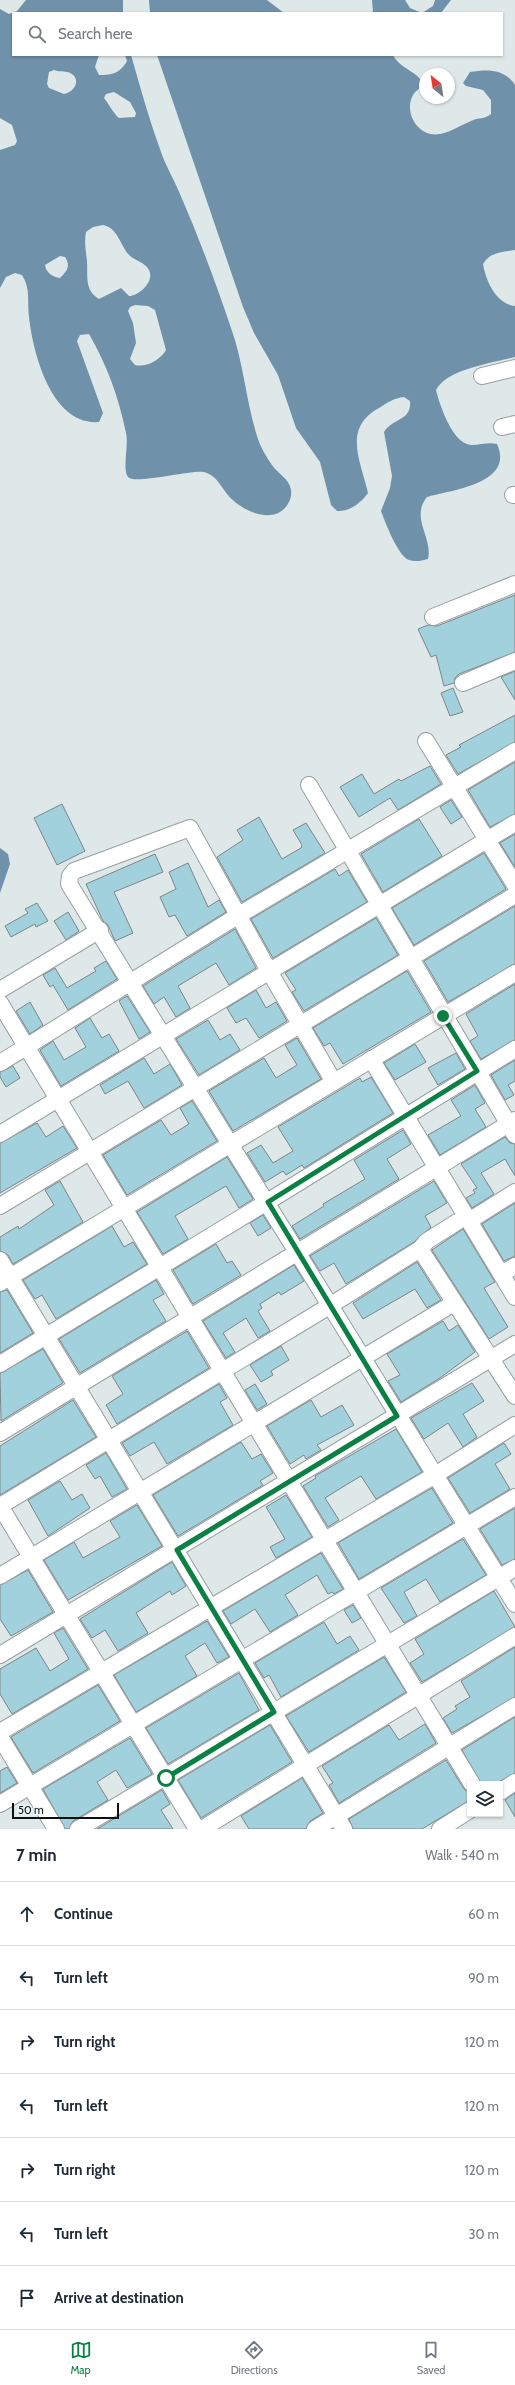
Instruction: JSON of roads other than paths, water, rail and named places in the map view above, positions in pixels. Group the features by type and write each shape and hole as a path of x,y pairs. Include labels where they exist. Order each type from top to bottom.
{"street":[{"path":"482,376 515,368"},
{"path":"433,617 515,584"},
{"path":"463,683 515,661"},
{"path":"426,740 515,885"},
{"path":"0,1063 132,983 239,915 515,751"},
{"path":"0,1433 437,1168 513,1127 443,1016 310,785"},
{"path":"0,1134 165,1036 269,971 515,823"},
{"path":"334,1082 269,971 190,828 74,871 70,876 69,884 100,930 331,1305 397,1416 515,1604"},
{"path":"0,1206 300,1023 515,895"},
{"path":"0,990 100,930"},
{"path":"5,1280 232,1145 515,973"},
{"path":"0,1003 89,1153 470,1781"},
{"path":"0,1364 158,1267 268,1202 477,1071 515,1049"},
{"path":"371,1060 437,1168 463,1221 501,1274 515,1297"},
{"path":"197,1829 0,1506 331,1305 463,1221 515,1192"},
{"path":"420,1249 490,1360 515,1396"},
{"path":"0,1260 5,1280 46,1336 77,1386 340,1822"},
{"path":"501,1274 515,1266"},
{"path":"0,1576 454,1303"},
{"path":"0,1655 177,1550 515,1344"},
{"path":"0,1732 435,1475 515,1425"},
{"path":"0,1804 134,1726 515,1497"},
{"path":"78,1829 166,1778 515,1568"},
{"path":"202,1829 305,1764 515,1636"},
{"path":"315,1829 340,1822 449,1747 515,1706"},
{"path":"0,1737 56,1829"},
{"path":"503,1790 515,1782"},
{"path":"440,1829 467,1812"}],"water":[{"path":"26,0 123,0 123,12 14,12 17,11"},
{"path":"149,0 267,0 283,12 150,12"},
{"path":"372,0 405,0 410,8 420,12 373,12"},
{"path":"435,0 451,0 442,12 424,12 433,6"},
{"path":"0,9 9,14 12,13 12,56 99,56 95,67 99,75 112,74 119,71 127,61 125,56 131,56 148,114 162,155 178,188 201,244 231,328 239,355 259,442 274,468 286,479 290,486 291,498 289,503 284,509 277,513 262,515 246,509 232,500 212,475 204,472 140,479 132,479 128,477 126,473 127,438 120,407 107,370 89,334 80,335 77,341 103,413 99,422 83,420 69,412 57,400 48,385 35,350 31,332 28,290 25,280 22,275 15,273 6,277 0,288 0,150 15,145 17,141 12,125 0,118","holes":["54,70 67,72 74,76 76,79 75,87 64,94 49,88 47,84 49,72","114,92 130,102 136,113 135,117 119,118 115,114 104,98 106,94","103,225 115,233 129,255 142,263 149,270 150,279 141,291 129,296 121,288 99,299 91,291 88,282 85,247 86,232 93,227","60,256 65,257 68,263 66,271 60,278 50,274 45,265","135,305 148,306 155,310 166,350 161,357 149,364 140,366 135,365 130,359 136,343 133,323 128,311 130,307"]},
{"path":"157,56 394,56 400,64 419,78 419,89 413,95 410,102 410,109 415,123 426,132 432,134 448,132 491,114 491,100 483,90 466,86 463,83 470,72 496,71 511,80 515,85 515,250 493,255 483,264 489,284 493,291 502,301 515,306 515,357 460,372 442,383 436,390 448,424 459,439 472,445 491,443 497,444 500,457 497,468 489,477 464,488 427,497 422,505 421,520 428,543 428,559 414,561 405,557 396,546 381,511 390,488 392,476 384,432 387,427 405,416 410,408 410,401 404,397 394,400 368,416 361,425 357,436 357,446 368,493 362,500 350,508 337,511 331,505 320,462 296,428 278,375 254,333 243,307"},
{"path":"0,848 8,854 10,864 0,893"}]}
